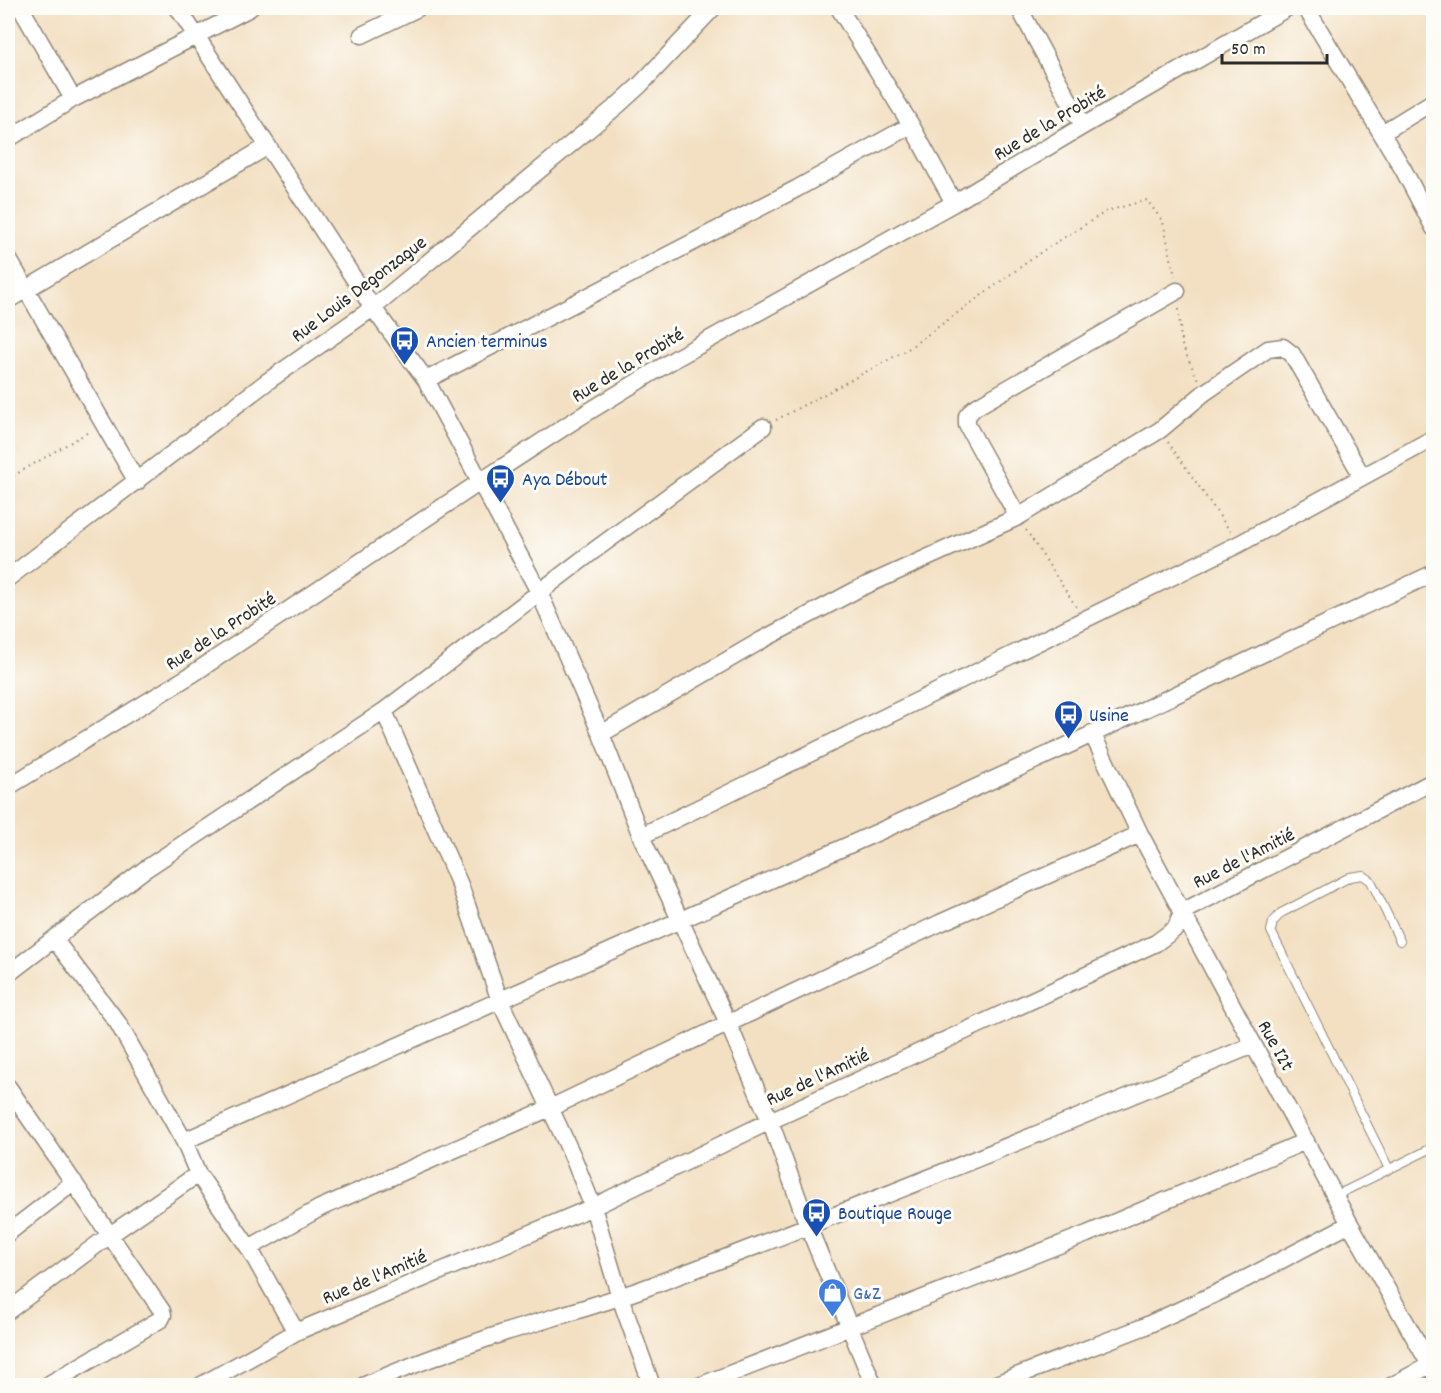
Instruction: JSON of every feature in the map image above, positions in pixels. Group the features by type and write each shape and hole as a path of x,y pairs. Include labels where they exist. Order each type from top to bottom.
{"street":[{"path":"21,8 73,99"},
{"path":"178,8 373,308 426,380 539,592 601,734 641,836 728,1023 770,1121 808,1226 874,1386"},
{"path":"8,139 73,99 250,8"},
{"path":"362,35 418,8"},
{"name":"Rue Louis Degonzague","path":"8,578 268,381 373,308 618,105 713,8"},
{"path":"838,8 911,125 954,203"},
{"path":"1019,8 1083,126"},
{"name":"Rue de la Probité","path":"8,788 191,675 480,482 678,357 954,203 1287,8"},
{"path":"1306,8 1382,133 1434,228"},
{"path":"1382,133 1434,101"},
{"path":"426,380 796,189 911,125"},
{"path":"8,300 268,146"},
{"path":"8,258 136,482"},
{"path":"1018,517 967,425 967,416 974,408 1178,291"},
{"path":"601,734 762,640 858,589 1018,517 1160,430 1204,393 1268,349 1283,347 1292,354 1362,476"},
{"path":"8,974 144,870 384,711 539,592 763,427"},
{"path":"641,836 1239,544 1434,438"},
{"path":"184,1141 680,921 1092,734 1434,573"},
{"path":"384,711 460,885 500,1001 593,1207 620,1298 652,1386"},
{"name":"Rue I2t","path":"1092,734 1140,834 1253,1045 1350,1224 1430,1361"},
{"name":"Rue de l'Amitié","path":"200,1386 296,1332 593,1207 770,1121 1156,943 1176,928 1182,912 1434,782"},
{"path":"249,1248 320,1208 550,1108 940,923 1140,834"},
{"path":"54,939 118,1023 184,1141 198,1174 249,1248 296,1332"},
{"path":"363,1386 393,1372 506,1332 620,1298 808,1226 1010,1147 1253,1045"},
{"path":"8,1088 163,1315 161,1319 46,1386"},
{"path":"699,1386 1088,1234 1306,1141"},
{"path":"8,1311 110,1235 198,1174"},
{"path":"8,1233 74,1182"},
{"path":"991,1386 1143,1327 1232,1286 1350,1224"},
{"path":"1391,1386 1430,1361"}],"lane":[{"path":"1389,1169 1271,931 1273,922 1281,913 1350,877 1363,875 1371,881 1400,941"},
{"path":"1335,1196 1434,1147"}],"path":[{"path":"763,427 904,351 1044,250 1107,211 1146,200 1163,222 1178,291 1181,343 1204,393"},
{"path":"8,479 103,423"},
{"path":"1160,430 1239,544"},
{"path":"1018,517 1084,619"}],"place":[{"name":"Ancien terminus","path":"405,366"},
{"name":"Aya Débout","path":"501,504"},
{"name":"Usine","path":"1068,740"},
{"name":"Boutique Rouge","path":"817,1238"},
{"name":"G&Z","path":"832,1318"}]}
